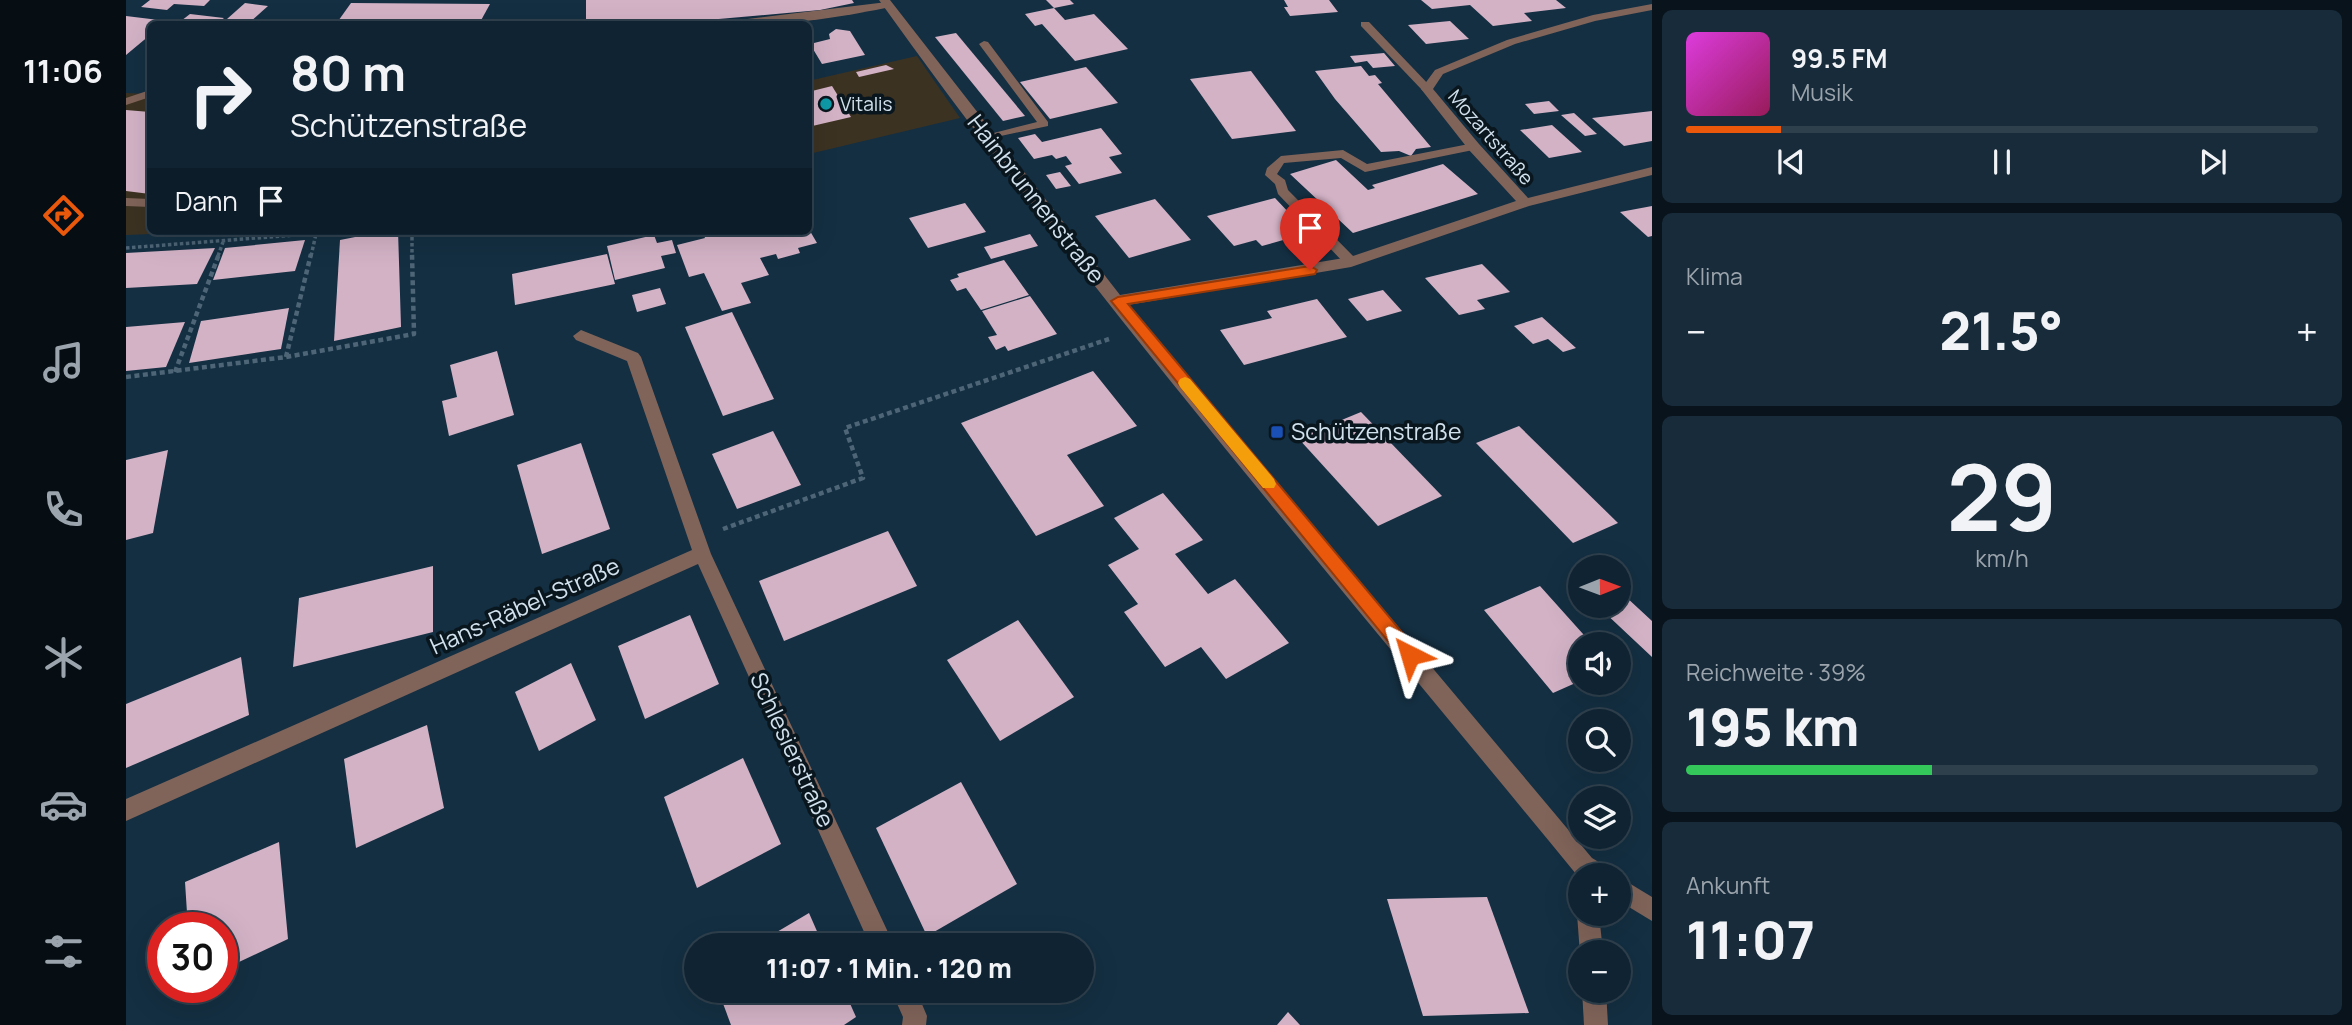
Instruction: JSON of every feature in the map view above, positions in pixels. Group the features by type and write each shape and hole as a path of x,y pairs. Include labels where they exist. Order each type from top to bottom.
{"street":[{"name":"Hainbrunnenstraße","path":"885,2 986,138 1140,329 1582,863"},
{"name":"Mozartstraße","path":"1525,203 1474,147 1427,89 1439,72 1511,42 1593,18 1652,6"},
{"path":"1118,301 1352,262 1525,203 1652,171"},
{"path":"581,336 633,357 702,554"},
{"name":"Hans-Räbel-Straße","path":"126,810 702,554"},
{"name":"Schlesierstraße","path":"702,554 876,933"},
{"path":"1631,896 1652,910"},
{"path":"909,1003 915,1016 914,1025"},
{"path":"1595,1003 1596,1025"}],"lane":[{"path":"761,21 821,15 885,2"},
{"path":"1365,24 1427,89"},
{"path":"984,44 1044,124 986,138"},
{"path":"126,102 136,101 147,95"},
{"path":"1352,262 1282,191 1280,183 1271,175 1280,160 1343,153 1365,168 1474,147"},
{"path":"126,202 147,203"}],"path":[{"path":"126,248 304,235"},
{"path":"286,357 316,235"},
{"path":"126,377 286,357 414,334 412,235"},
{"path":"175,372 223,242"},
{"path":"702,554 726,526 863,478 845,428 1140,329"}],"shaded area":[{"path":"917,56 960,118 812,153 812,80"},
{"path":"126,93 147,94 147,234 126,235"}],"building":[{"path":"150,0 210,0 204,6 174,4 167,10 141,7"},
{"path":"586,0 852,0 854,3 820,10 696,21 586,21"},
{"path":"1046,0 1070,0 1074,4 1054,8"},
{"path":"1284,0 1329,0 1338,12 1290,16 1284,7 1288,7"},
{"path":"1421,0 1556,0 1566,8 1524,13 1532,21 1493,26 1470,5 1432,9"},
{"path":"245,3 268,6 251,21 227,19"},
{"path":"351,3 490,4 481,21 338,21"},
{"path":"1054,8 1065,20 1094,14 1128,49 1075,61 1042,24 1035,26 1025,14"},
{"path":"190,14 224,18 220,21 181,21"},
{"path":"126,16 167,21 147,21 147,38 126,55"},
{"path":"1450,21 1469,39 1426,44 1408,25"},
{"path":"836,29 850,31 865,55 822,64 812,44 830,39 829,34"},
{"path":"956,33 1025,116 1003,121 935,37"},
{"path":"1384,53 1395,66 1373,68 1367,61 1355,63 1350,56"},
{"path":"886,65 894,69 859,77 856,72"},
{"path":"1361,66 1369,76 1375,75 1382,83 1378,84 1431,147 1416,149 1411,156 1399,151 1381,152 1335,99 1315,71"},
{"path":"1086,67 1118,103 1050,119 1020,82"},
{"path":"1251,71 1296,131 1232,139 1190,79"},
{"name":"Vitalis","path":"832,86 851,117 812,126 812,91"},
{"path":"1549,101 1559,111 1534,114 1525,104"},
{"path":"126,110 147,112 147,194 126,191"},
{"path":"1652,111 1652,141 1624,146 1592,118"},
{"path":"1574,113 1597,134 1585,136 1561,115"},
{"path":"1552,125 1582,152 1549,158 1520,130"},
{"path":"1101,128 1122,154 1109,157 1122,173 1079,184 1065,166 1072,164 1066,156 1056,159 1052,155 1034,159 1018,138 1035,134 1042,142"},
{"path":"1336,160 1368,190 1375,188 1372,185 1443,164 1478,194 1353,233 1290,174"},
{"path":"1060,172 1071,186 1056,189 1046,175"},
{"path":"1275,198 1308,233 1262,246 1256,240 1234,246 1207,216"},
{"path":"1155,199 1191,240 1129,258 1095,216"},
{"path":"965,203 986,232 928,248 909,218"},
{"path":"1652,206 1652,236 1648,237 1620,212"},
{"path":"812,234 817,243 798,248 800,253 778,259 776,254 760,258 769,275 741,283 751,303 722,311 704,273 689,277 677,245 705,238 704,235"},
{"path":"1030,234 1038,246 991,259 984,247"},
{"path":"366,235 398,235 401,327 334,341 340,240"},
{"path":"654,235 657,243 672,240 676,253 661,256 665,268 615,280 607,246"},
{"path":"305,240 295,271 213,280 225,248"},
{"path":"215,248 197,284 126,288 126,253"},
{"path":"607,254 615,284 515,305 512,274"},
{"path":"1004,260 1029,295 981,310 966,288 957,291 950,280 959,277 957,274"},
{"path":"1482,264 1510,292 1477,300 1485,309 1459,315 1425,278"},
{"path":"660,288 666,304 637,312 632,295"},
{"path":"1383,290 1402,311 1367,321 1348,299"},
{"path":"1030,296 1057,334 1008,351 1005,346 996,350 988,337 997,335 982,311"},
{"path":"1317,299 1347,337 1244,365 1220,330 1272,318 1267,311"},
{"path":"289,308 281,349 189,363 201,321"},
{"path":"732,312 774,399 723,416 685,327"},
{"path":"1542,317 1576,348 1563,352 1548,339 1533,344 1514,326"},
{"path":"185,322 166,367 126,371 126,327"},
{"path":"497,351 514,415 449,436 442,401 457,397 450,365"},
{"path":"1093,371 1137,426 1067,455 1104,506 1036,536 961,423"},
{"path":"1361,412 1442,496 1378,526 1298,438"},
{"path":"1519,426 1618,523 1573,543 1476,443"},
{"path":"773,431 801,485 737,509 712,454"},
{"path":"581,443 610,529 542,554 517,465"},
{"path":"168,450 153,533 126,540 126,460"},
{"path":"1163,493 1203,540 1175,554 1208,594 1235,579 1289,643 1226,679 1201,647 1165,667 1124,612 1138,604 1108,565 1139,549 1114,518"},
{"path":"888,531 917,586 784,641 759,581"},
{"path":"433,566 433,632 293,667 299,598"},
{"path":"1540,586 1581,632 1568,632 1568,686 1553,693 1484,610"},
{"path":"1631,602 1652,621 1652,657 1631,637 1631,632 1625,632 1610,618 1631,618"},
{"path":"690,615 719,684 645,719 618,646"},
{"path":"1018,620 1074,697 1000,741 947,660"},
{"path":"241,657 249,715 126,768 126,704"},
{"path":"571,663 596,720 539,751 515,692"},
{"path":"427,725 444,808 356,848 344,759"},
{"path":"743,758 781,844 697,888 664,797"},
{"path":"961,782 1017,884 932,933 926,933 876,828"},
{"path":"279,842 288,939 238,962 238,912 187,912 185,882"},
{"path":"1487,897 1529,1013 1423,1016 1387,899"},
{"path":"809,913 818,933 775,933"},
{"path":"723,1003 850,1003 856,1017 844,1025 731,1025"},
{"path":"1288,1012 1300,1025 1277,1025"}],"slow traffic":[{"path":"1185,383 1268,484"}],"place":[{"name":"Vitalis","path":"826,104"},
{"name":"Schützenstraße","path":"1277,432"}],"route":[{"path":"1310,270 1118,301 1410,655"}]}
